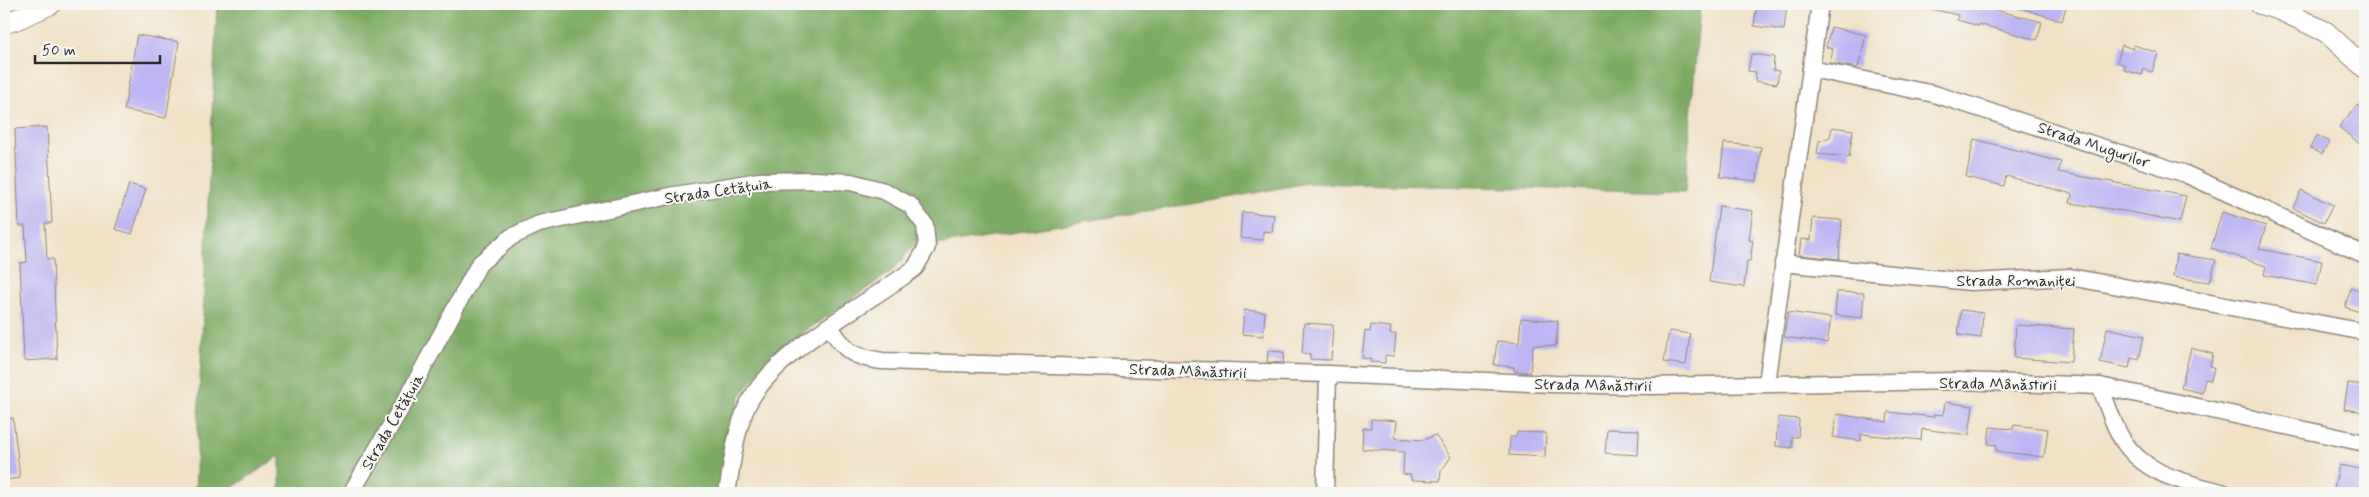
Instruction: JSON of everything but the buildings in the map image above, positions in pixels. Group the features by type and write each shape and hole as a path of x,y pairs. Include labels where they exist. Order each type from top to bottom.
{"street":[{"path":"4,23 51,4"},
{"path":"1767,383 1820,4"},
{"path":"2260,4 2326,32 2365,68"},
{"name":"Strada Mugurilor","path":"1811,69 1934,94 2183,173 2365,255"},
{"name":"Strada Cetățuia","path":"351,493 407,398 480,264 510,237 539,224 669,196 759,181 815,180 851,182 884,191 910,205 925,225 927,248 915,268 777,366 748,405 738,437 727,493"},
{"name":"Strada Romaniței","path":"1783,263 1971,282 2070,277 2365,332"},
{"name":"Strada Mânăstirii","path":"830,327 843,347 857,357 882,362 1328,374 1554,384 1649,386 1959,381 2100,386 2365,443"},
{"path":"1325,493 1328,374"},
{"path":"2100,386 2122,438 2133,454 2163,476 2224,493"}],"green space":[{"path":"217,4 1700,4 1685,192 1307,183 1228,198 911,249 892,271 777,351 740,396 717,493 280,493 280,456 224,493 195,493"}]}
